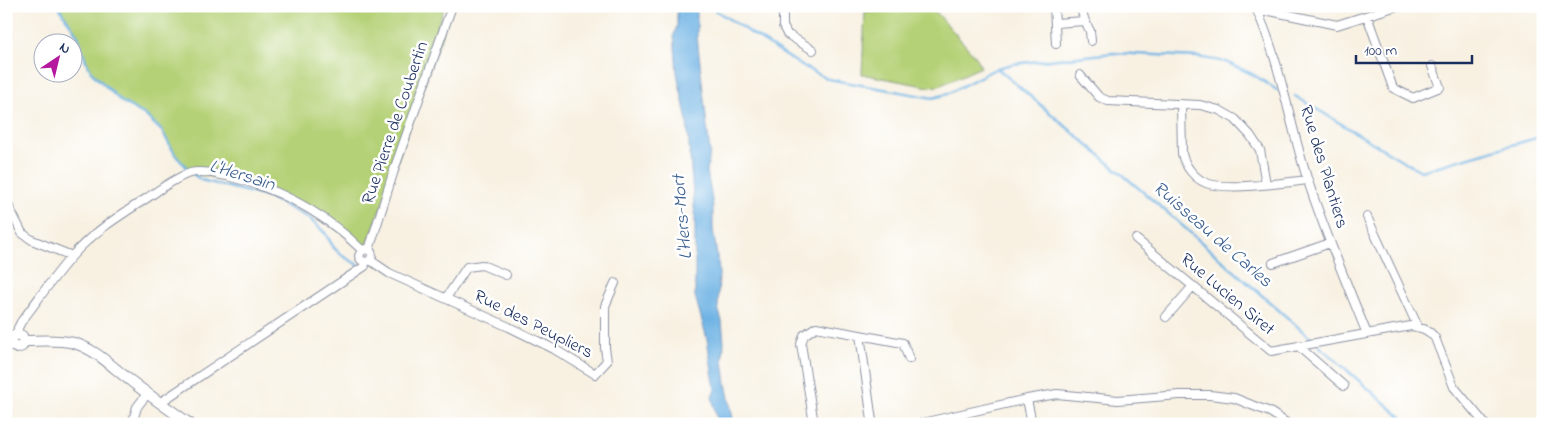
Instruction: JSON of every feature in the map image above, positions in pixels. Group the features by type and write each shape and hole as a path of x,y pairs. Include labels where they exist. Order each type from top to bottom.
{"street":[{"name":"Rue Pierre de Coubertin","path":"365,250 452,6"},
{"path":"783,6 783,26 787,34 813,50"},
{"path":"1054,6 1056,44"},
{"path":"1080,6 1090,31 1091,41"},
{"path":"1256,9 1337,25 1397,6"},
{"name":"Rue des Plantiers","path":"1256,9 1285,95 1308,180 1330,243 1367,334"},
{"path":"1367,16 1393,88 1413,98 1440,87 1432,66"},
{"path":"1055,23 1085,21"},
{"path":"1080,75 1099,97 1108,100 1200,105 1219,110 1235,119 1250,135 1260,150 1266,184"},
{"path":"1181,104 1182,154 1184,161 1193,175 1205,183 1220,187 1308,180"},
{"path":"161,404 164,400 223,360 365,266 372,254 341,230 292,199 267,188 207,172 191,173 182,176 113,220 90,238 72,256 22,322 14,339 65,342 84,347 107,360 147,394 161,404 190,424"},
{"path":"6,202 22,233 32,240 72,256"},
{"path":"1367,217 1418,328 1424,328 1435,338 1454,388 1485,424"},
{"name":"Rue Lucien Siret","path":"1136,239 1271,351 1411,326 1418,328"},
{"path":"1273,263 1330,243"},
{"path":"365,250 359,254 359,258 368,261"},
{"name":"Rue des Peupliers","path":"368,261 389,273 554,349 594,374 607,361 605,348 606,306 615,284"},
{"path":"446,298 467,266 482,265 506,275"},
{"path":"1166,318 1193,286"},
{"path":"814,424 801,344 804,334 816,327 903,343 909,359"},
{"path":"860,335 872,421 874,424"},
{"path":"1298,346 1344,386"},
{"path":"132,424 137,407 147,394"},
{"path":"918,424 1057,394 1118,400 1179,395 1210,395 1234,398 1270,412 1288,424"},
{"path":"1027,399 1032,424"}],"green space":[{"path":"58,6 445,6 437,27 444,30 366,249 341,230 267,188 191,173 176,156 162,131 145,115 122,102 92,73 82,48 82,32 75,32"},
{"path":"900,6 931,6 974,55 981,67 939,86 929,87 862,74 865,12"}],"water":[{"path":"677,6 697,6 697,36 710,153 707,171 713,206 713,229 719,270 718,308 722,321 723,360 726,383 734,424 718,424 712,397 715,390 707,339 695,296 695,218 687,121 677,73 674,35 677,25"}],"waterway":[{"name":"L'Hersain","path":"58,6 78,36 92,73 122,102 145,115 162,131 176,156 189,170"},
{"path":"715,10 802,66 828,79 933,98 947,94 997,68 1013,64 1113,53 1198,57 1226,62 1254,75 1277,90"},
{"name":"Ruisseau de Carles","path":"997,68 1169,214 1314,341"},
{"path":"1295,96 1421,171 1543,136"},
{"name":"L'Hersain","path":"193,174 201,180 268,197 309,218 325,233 334,248 360,266"},
{"name":"Ruisseau de Carles","path":"1318,345 1409,424"}],"water label":[{"name":"L'Hers-Mort","path":"683,217"}]}
